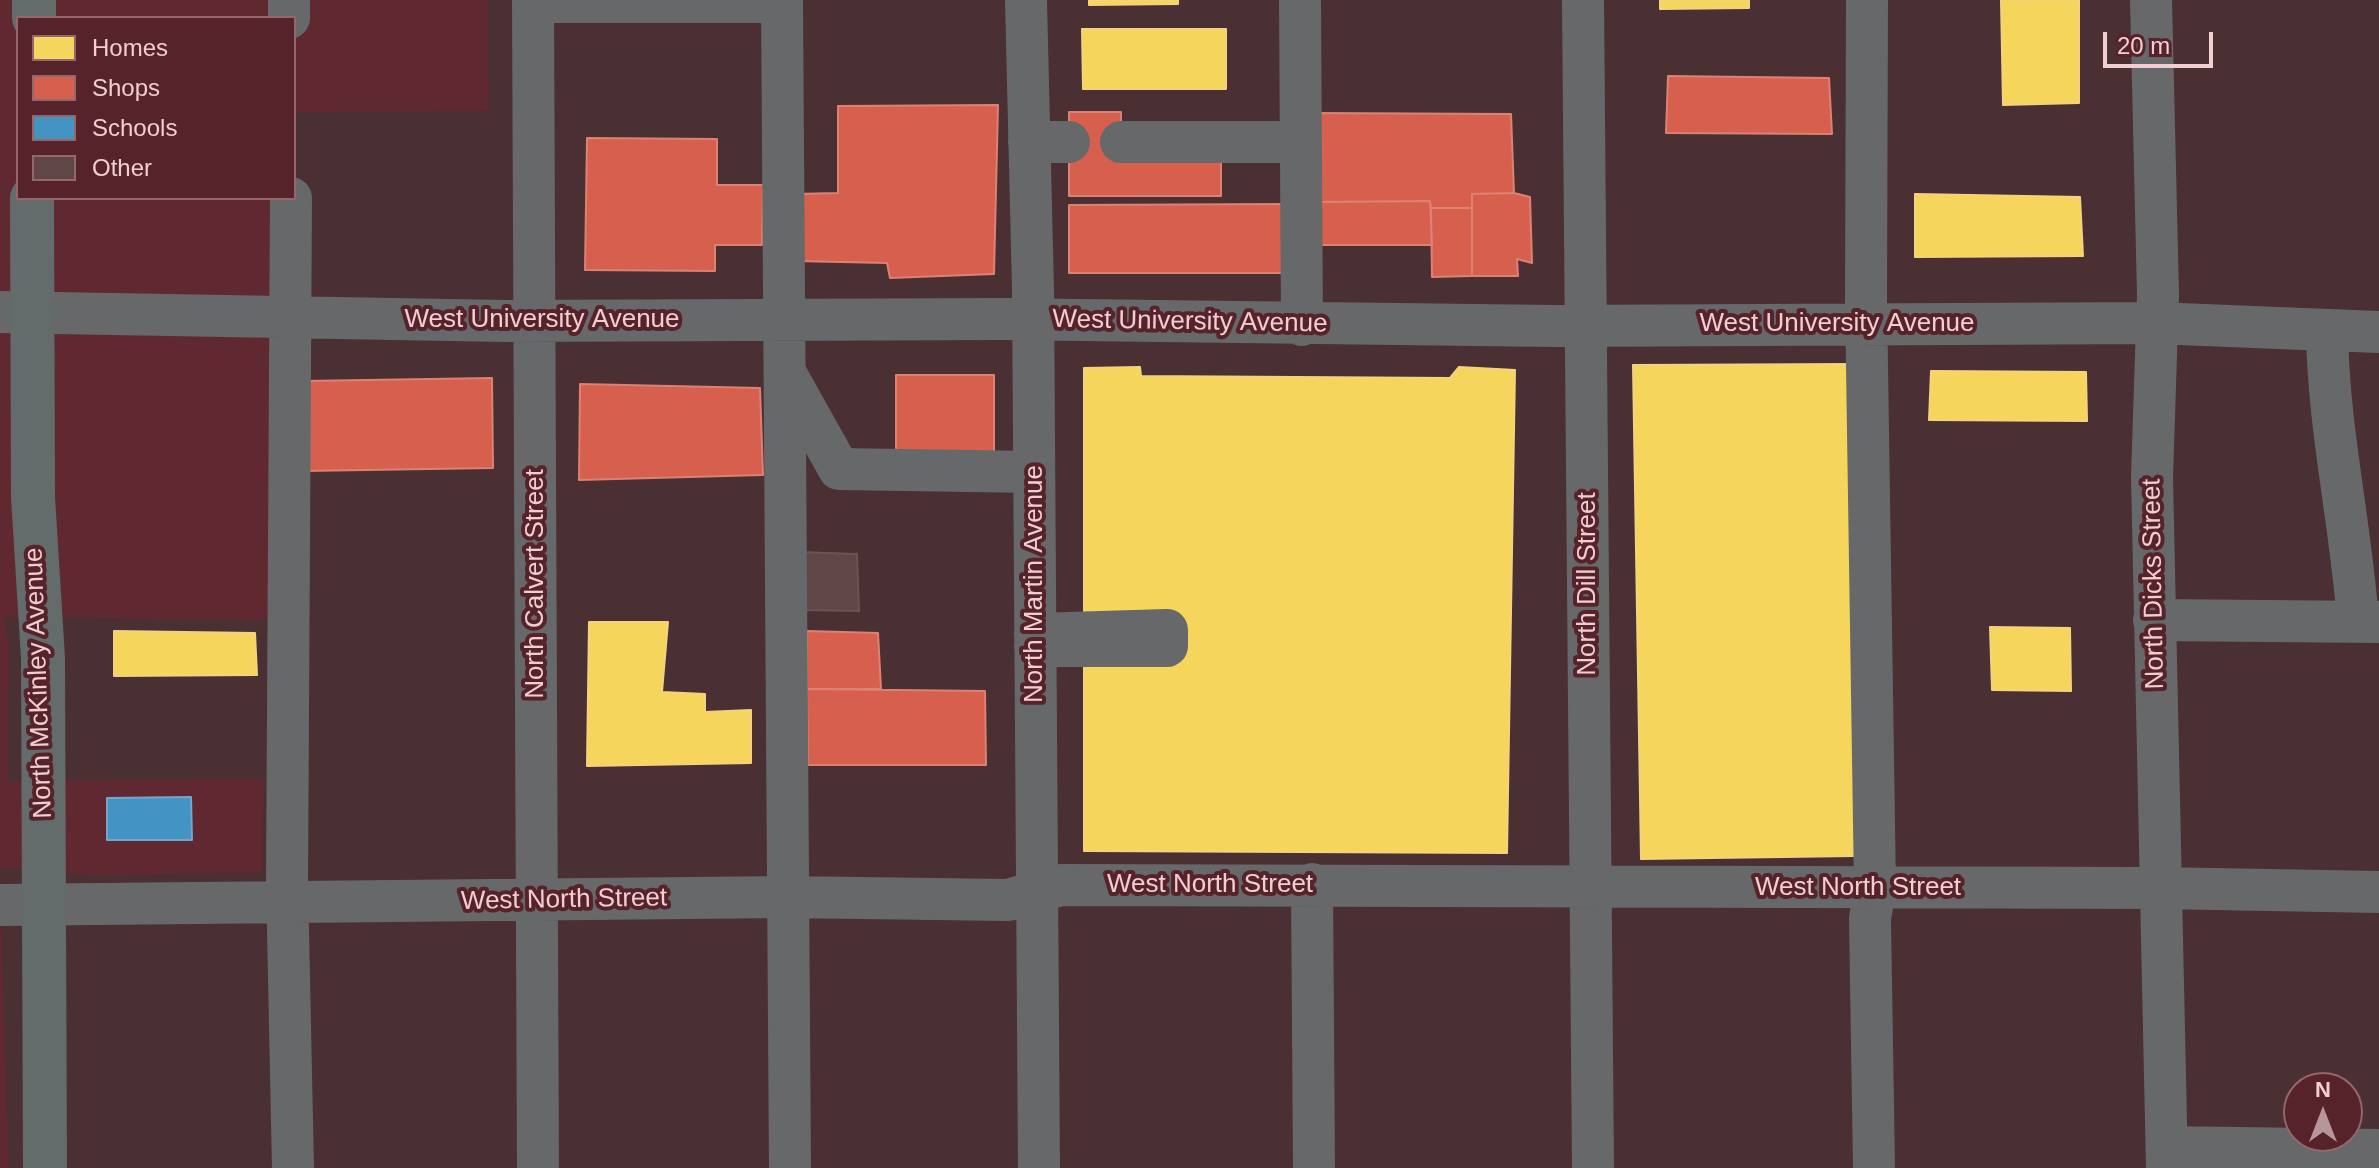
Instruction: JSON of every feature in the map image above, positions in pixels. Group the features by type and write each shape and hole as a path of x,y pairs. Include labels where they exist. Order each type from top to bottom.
{"main road":[{"name":"North McKinley Avenue","path":"32,200 16,312 33,497 43,658 45,1168"}],"street":[{"name":"North Martin Avenue","path":"1026,0 1049,142 1032,320 1039,1168"},
{"path":"1300,0 1302,325"},
{"name":"North Dill Street","path":"1583,0 1593,1168"},
{"path":"1867,0 1867,322 1875,888 1870,919 1874,1168"},
{"name":"North Dicks Street","path":"2151,0 2158,295 2154,323 2154,620 2167,1158"},
{"path":"533,1 782,1 790,1168"},
{"name":"North Calvert Street","path":"533,1 538,1168"},
{"path":"1121,142 1301,142"},
{"path":"291,200 289,904 293,1168"},
{"name":"West University Avenue","path":"16,312 535,320 1032,320 1302,325 2154,323 2379,332"},
{"path":"2154,620 2368,622 2354,561 2328,375 2327,330"},
{"path":"784,372 839,469 1034,472"},
{"path":"1312,884 1314,1168"},
{"name":"West North Street","path":"0,905 787,897 1008,900 1061,885 2159,888 2379,892"},
{"path":"2167,1158 2379,1150"}],"shaded area":[{"path":"0,0 488,0 489,111 296,112 296,16 16,16 16,200 276,200 282,620 4,617 9,647 8,781 264,779 262,873 90,875 0,867"},
{"path":"0,886 9,1168 0,1168"}],"building: Homes":[{"path":"1089,0 1178,0 1178,4 1089,5"},
{"path":"1660,0 1749,0 1749,8 1660,9"},
{"path":"2001,0 2079,0 2079,103 2003,105"},
{"path":"1082,29 1226,29 1226,89 1083,89"},
{"path":"1915,194 2080,197 2083,256 1915,257"},
{"path":"1855,364 1854,856 1641,859 1633,365"},
{"path":"1140,367 1141,376 1450,378 1459,367 1515,370 1507,853 1084,851 1084,368"},
{"path":"1931,371 2086,372 2087,421 1929,420"},
{"path":"589,622 668,622 662,692 705,694 705,712 751,710 751,763 587,766"},
{"path":"1990,627 2070,628 2071,691 1992,690"},
{"path":"114,631 255,633 257,675 114,676"}],"building: Shops":[{"path":"1668,76 1829,78 1832,134 1666,133"},
{"path":"998,105 994,274 890,278 887,263 795,261 795,194 838,193 838,106"},
{"path":"1069,112 1121,112 1121,155 1221,156 1221,196 1069,196"},
{"path":"1315,113 1511,114 1514,193 1472,194 1472,208 1431,208 1430,201 1316,202"},
{"path":"587,138 717,139 717,185 763,185 762,245 715,245 715,271 585,270"},
{"path":"1514,193 1530,197 1532,263 1517,259 1518,276 1472,276 1472,194"},
{"path":"1430,201 1432,245 1317,245 1316,202"},
{"path":"1286,204 1286,273 1069,273 1069,205"},
{"path":"1431,208 1472,208 1472,276 1432,277"},
{"path":"896,375 994,375 994,456 896,457"},
{"path":"492,378 493,468 303,471 303,381"},
{"path":"580,384 760,388 763,475 579,480"},
{"path":"807,631 878,633 881,689 807,689"},
{"path":"807,689 985,691 986,765 808,765"}],"building: Schools":[{"path":"191,797 192,840 107,840 107,798"}],"building: Other":[{"path":"799,552 857,554 859,611 802,610"}]}
